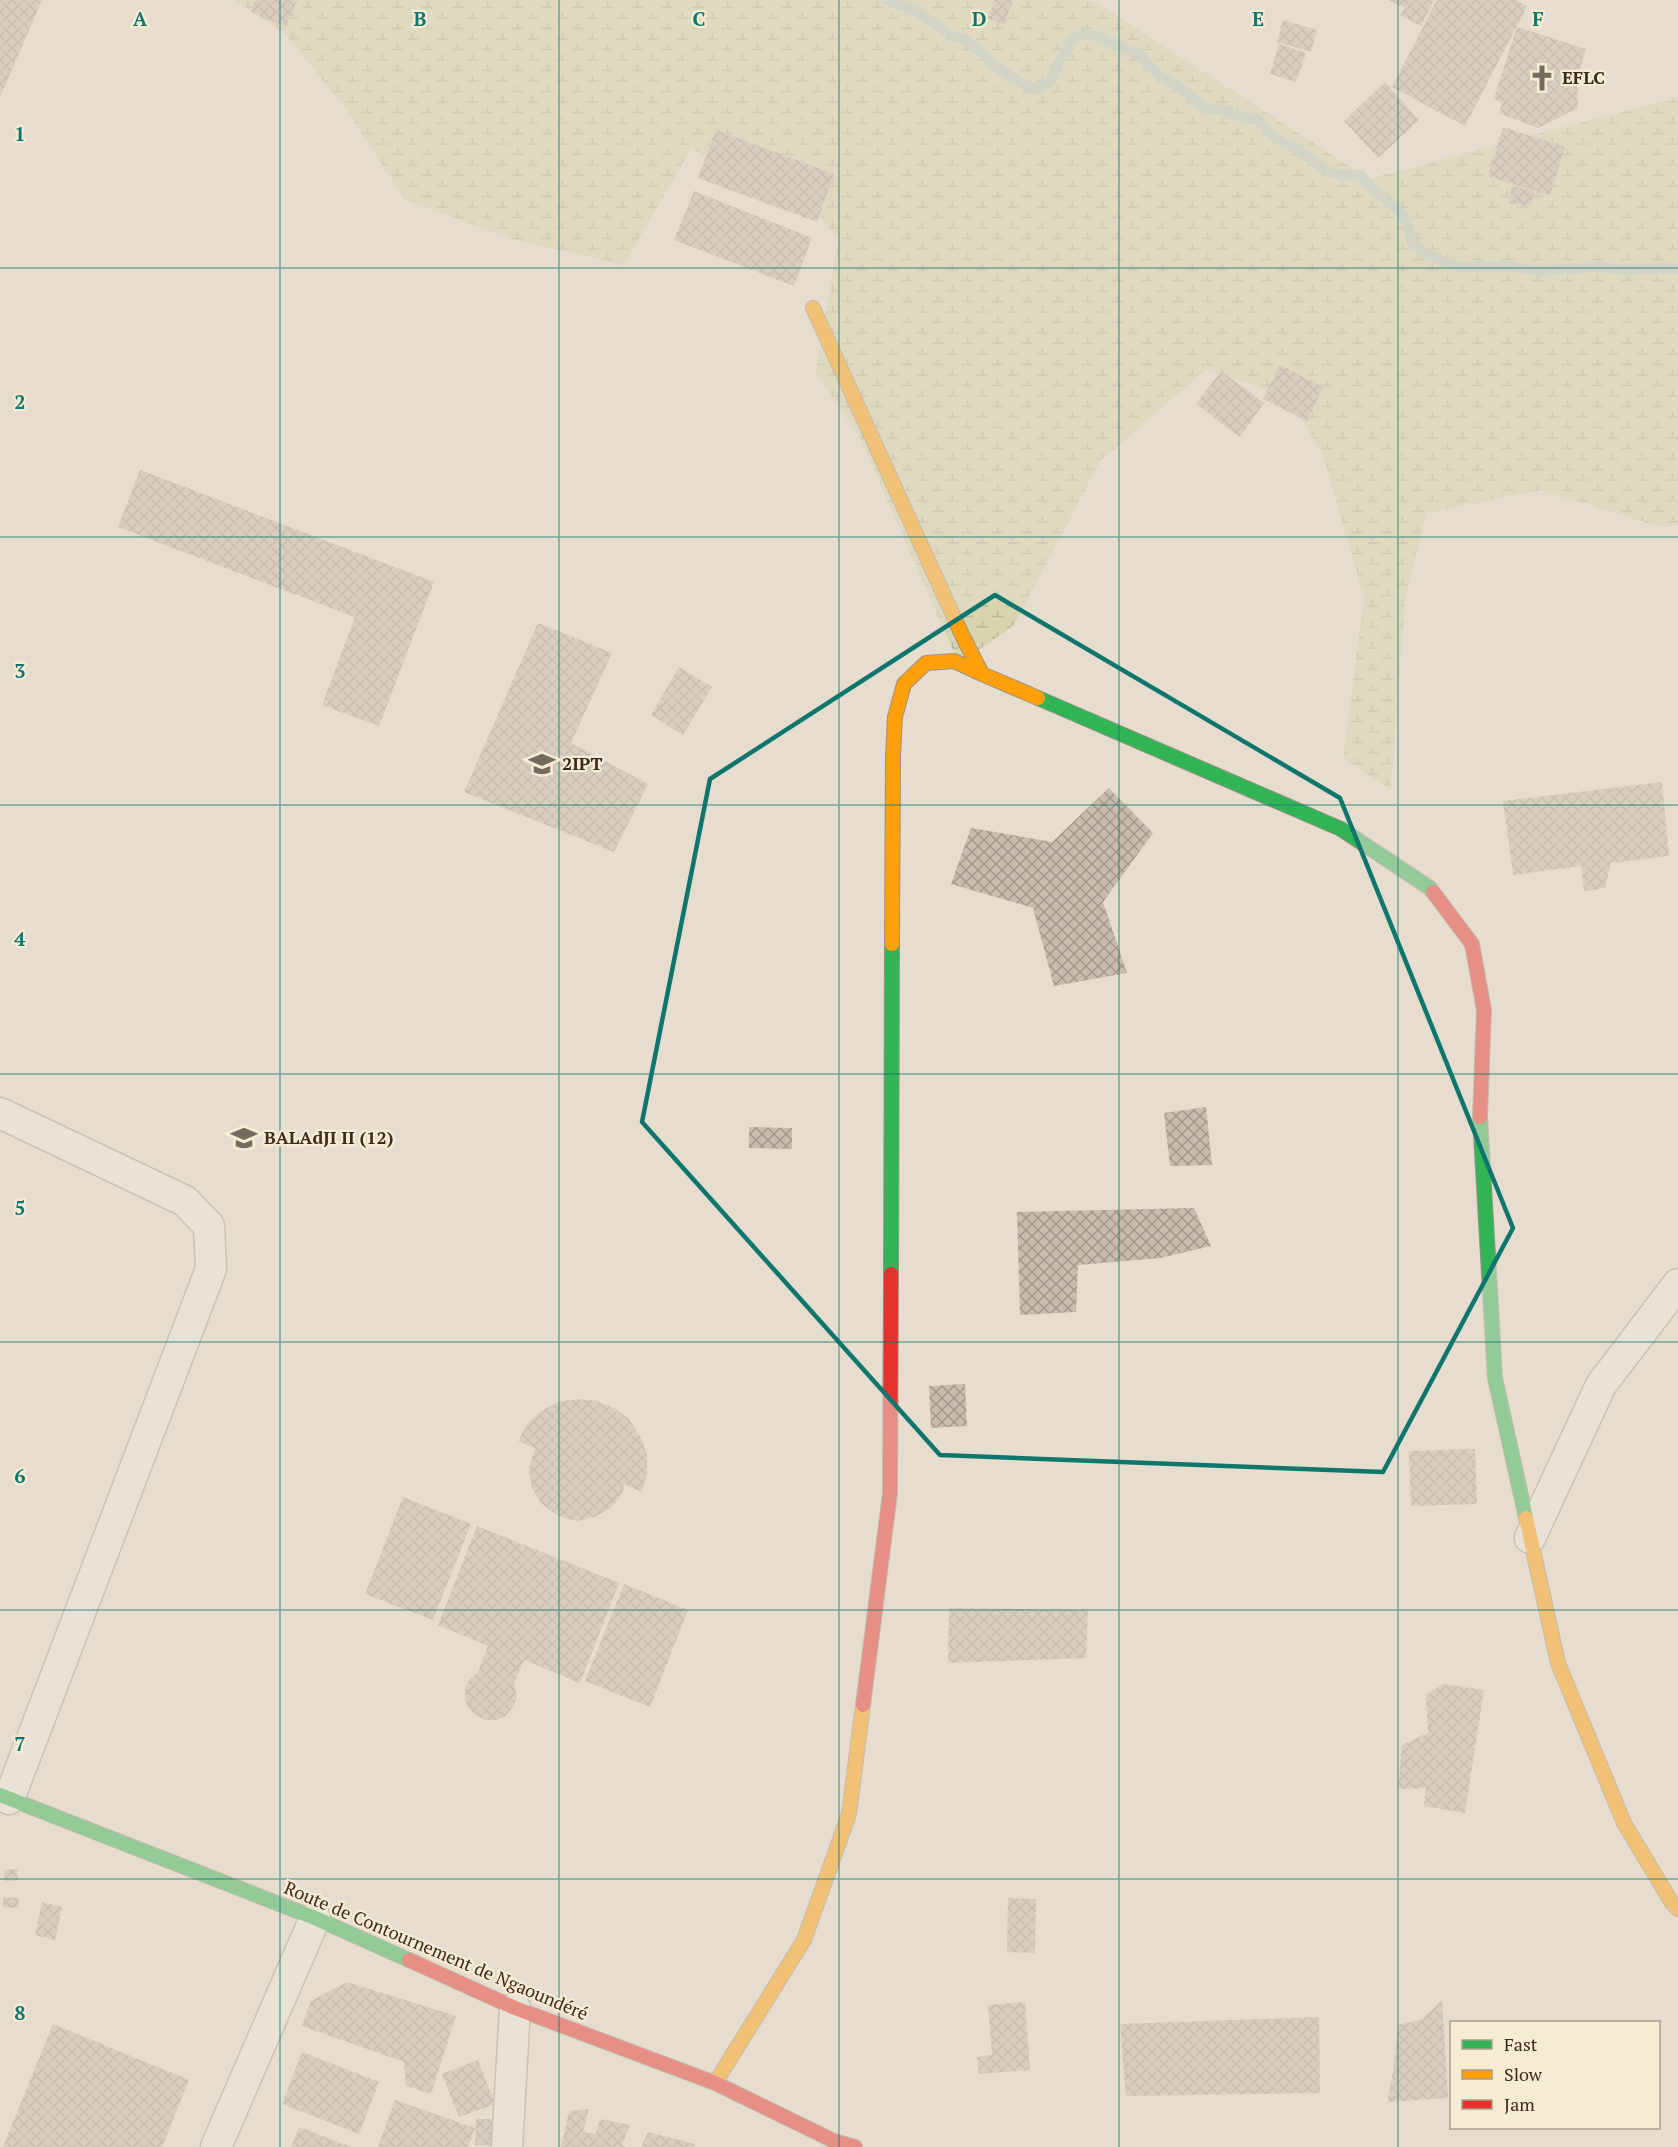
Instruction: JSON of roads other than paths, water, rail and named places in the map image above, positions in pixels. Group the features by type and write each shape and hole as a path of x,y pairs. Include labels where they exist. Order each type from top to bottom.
{"street":[{"path":"813,308 982,674"},
{"path":"715,2083 804,1940 849,1814 890,1492 895,717 904,684 926,663 954,661 1341,829 1430,888 1472,944 1484,1010 1479,1130 1495,1378 1558,1663 1624,1824 1672,1904 1678,1909"},
{"path":"0,1113 185,1201 208,1226 211,1269 5,1797"},
{"path":"1530,1538 1601,1384 1678,1284"},
{"name":"Route de Contournement de Ngaoundéré","path":"5,1797 315,1918 514,2008 715,2083 834,2141 855,2147"},
{"path":"216,2147 315,1918"},
{"path":"507,2147 514,2008"}],"waterway":[{"path":"887,0 916,11 951,35 965,40 985,55 993,65 1029,87 1042,89 1053,77 1072,39 1083,34 1096,36 1140,55 1161,77 1183,89 1206,110 1221,109 1244,118 1256,118 1275,137 1297,148 1325,170 1336,174 1361,175 1367,184 1401,213 1412,242 1427,255 1460,267 1505,266 1539,271 1599,267 1622,270 1678,269"}],"place":[{"name":"EFLC","path":"1542,78"},
{"name":"2IPT","path":"542,764"},
{"name":"BALAdJI II (12)","path":"244,1138"}]}
